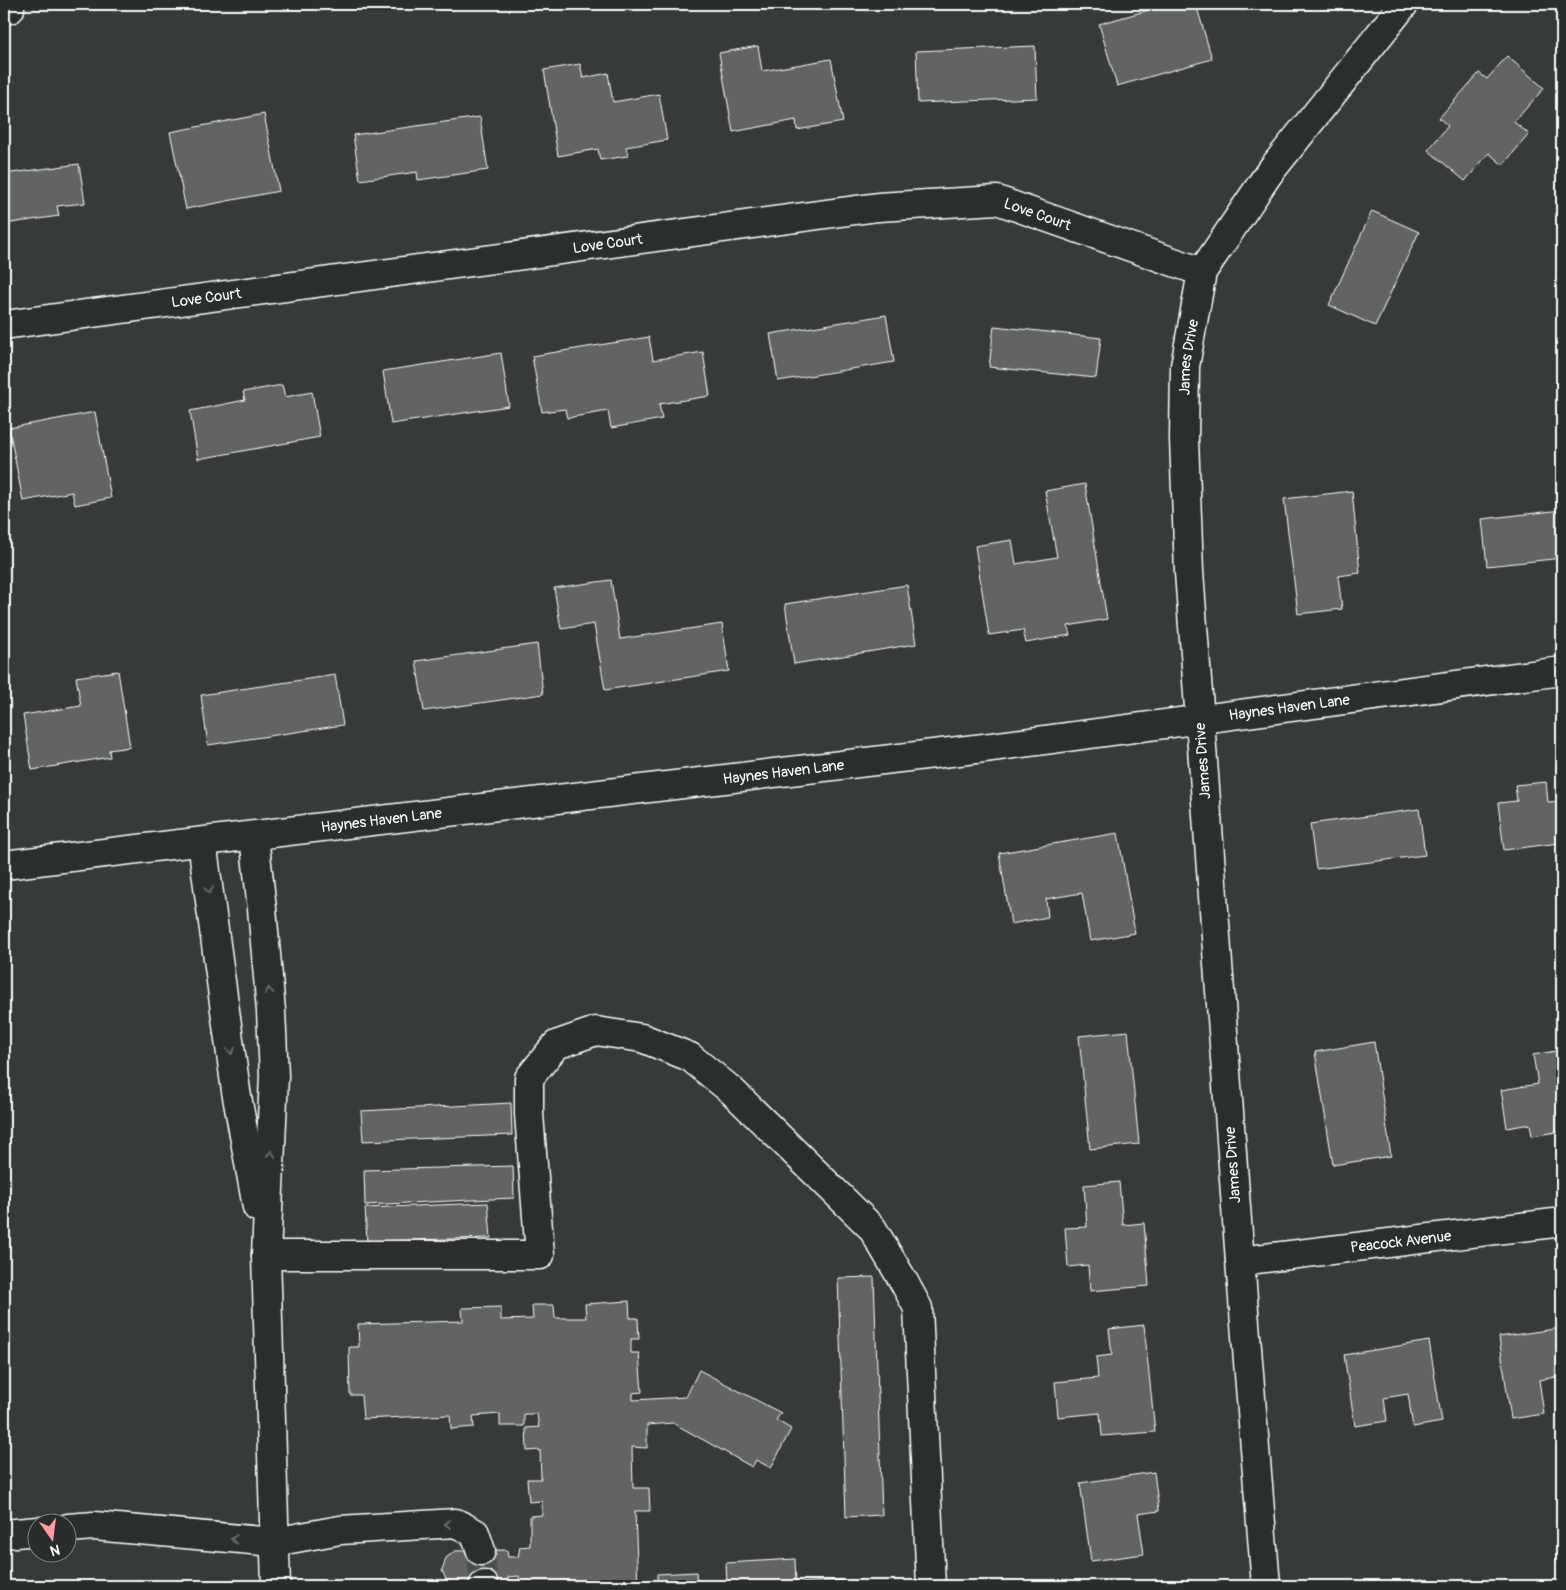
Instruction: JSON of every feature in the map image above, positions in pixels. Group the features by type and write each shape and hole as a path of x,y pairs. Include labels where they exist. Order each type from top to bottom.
{"street":[{"path":"4,10 10,9 9,4"},
{"name":"James Drive","path":"1266,1586 1189,572 1184,439 1185,366 1202,272 1269,173 1404,4"},
{"name":"Love Court","path":"4,325 878,207 997,200 1202,272"},
{"name":"Haynes Haven Lane","path":"4,865 668,787 1200,720 1562,671"},
{"path":"254,836 270,1001 274,1076 266,1255 276,1586"},
{"path":"202,842 236,1091 266,1255"},
{"path":"266,1255 540,1255 529,1114 529,1078 556,1045 596,1031 642,1038 690,1057 732,1092 872,1228 918,1308 931,1586"},
{"name":"Peacock Avenue","path":"1240,1261 1562,1222"},
{"path":"78,1527 94,1526 274,1542 340,1530 456,1523 475,1533 481,1551"},
{"path":"4,1534 28,1532"}],"building":[{"path":"1170,4 1196,4 1212,59 1117,86 1099,24"},
{"path":"758,46 762,71 831,59 843,122 797,130 796,120 733,132 719,53"},
{"path":"1035,46 1037,98 918,103 916,51"},
{"path":"1507,56 1544,88 1514,122 1529,134 1503,165 1489,153 1465,181 1428,150 1448,126 1439,118 1479,73 1487,79"},
{"path":"580,64 583,78 608,73 613,102 659,94 667,140 626,147 628,156 600,160 598,149 558,156 544,70"},
{"path":"264,114 279,191 186,209 170,132"},
{"path":"480,117 488,170 418,180 417,172 360,180 353,135"},
{"path":"79,164 85,203 57,206 59,216 4,224 4,174"},
{"path":"1372,211 1419,232 1375,326 1329,305"},
{"path":"886,315 894,362 778,381 770,334"},
{"path":"994,326 1101,338 1096,378 989,367"},
{"path":"649,337 653,360 703,352 710,396 659,404 662,419 611,428 608,411 567,418 565,409 542,412 532,356"},
{"path":"501,353 509,406 391,424 383,371"},
{"path":"282,385 285,397 312,392 320,437 198,459 190,411 245,400 243,392"},
{"path":"95,412 111,498 75,505 72,492 23,501 9,428"},
{"path":"1085,484 1107,619 1068,626 1070,635 1026,643 1023,630 989,635 975,546 1012,540 1016,564 1057,557 1045,491"},
{"path":"1352,491 1360,573 1338,576 1342,609 1298,614 1284,499"},
{"path":"1562,510 1562,558 1487,566 1482,519"},
{"path":"611,580 620,639 722,624 729,671 605,690 594,624 561,629 554,588"},
{"path":"907,585 916,644 794,664 785,604"},
{"path":"537,644 543,694 424,711 416,661"},
{"path":"118,671 130,747 109,750 110,757 32,770 23,715 81,706 76,677"},
{"path":"335,675 343,725 208,745 201,695"},
{"path":"1546,782 1548,802 1562,801 1562,870 1559,843 1504,850 1498,803 1517,801 1515,785"},
{"path":"1419,809 1425,855 1316,869 1310,824"},
{"path":"1118,833 1135,933 1090,941 1082,893 1046,899 1048,917 1011,924 999,853"},
{"path":"1128,1031 1139,1144 1090,1149 1079,1036"},
{"path":"1374,1042 1391,1156 1333,1165 1315,1052"},
{"path":"1561,1050 1562,1131 1532,1136 1530,1124 1507,1128 1501,1090 1538,1084 1533,1055"},
{"path":"511,1103 512,1135 363,1141 361,1111"},
{"path":"513,1166 514,1198 365,1205 364,1170"},
{"path":"1119,1182 1123,1225 1144,1223 1149,1286 1090,1291 1088,1265 1068,1267 1065,1228 1087,1227 1084,1185"},
{"path":"488,1203 491,1238 367,1241 365,1208"},
{"path":"874,1277 882,1515 846,1517 838,1278"},
{"path":"629,1301 630,1318 638,1318 639,1339 631,1339 631,1353 639,1353 642,1392 633,1393 633,1400 686,1397 699,1370 781,1413 776,1420 791,1429 771,1468 756,1460 752,1467 673,1423 647,1425 647,1448 632,1447 633,1488 649,1488 650,1511 635,1511 638,1586 520,1586 519,1576 508,1577 508,1584 457,1585 447,1582 442,1570 446,1558 455,1551 507,1550 508,1557 518,1557 520,1547 530,1546 530,1516 542,1515 542,1501 529,1502 527,1479 541,1479 540,1450 527,1451 526,1428 539,1427 537,1414 524,1414 524,1426 500,1426 500,1414 473,1416 474,1427 451,1429 450,1415 363,1419 361,1395 350,1395 349,1347 359,1347 358,1324 463,1321 462,1308 501,1307 501,1320 533,1319 532,1305 554,1305 555,1318 586,1318 585,1304"},
{"path":"1144,1325 1155,1432 1102,1436 1100,1413 1058,1417 1055,1382 1098,1378 1096,1357 1112,1355 1109,1329"},
{"path":"1562,1328 1562,1376 1539,1380 1544,1414 1511,1419 1499,1337"},
{"path":"1429,1341 1442,1422 1413,1427 1408,1394 1384,1398 1387,1421 1355,1426 1344,1355"},
{"path":"1154,1472 1159,1511 1138,1514 1144,1554 1091,1561 1080,1483"},
{"path":"795,1559 796,1583 842,1580 842,1586 698,1586 727,1584 726,1563"},
{"path":"696,1572 697,1586 658,1586 657,1574"},
{"path":"1423,1579 1424,1586 1389,1586 1389,1583"}],"tunnel":[{"path":"481,1551 484,1585"}]}
